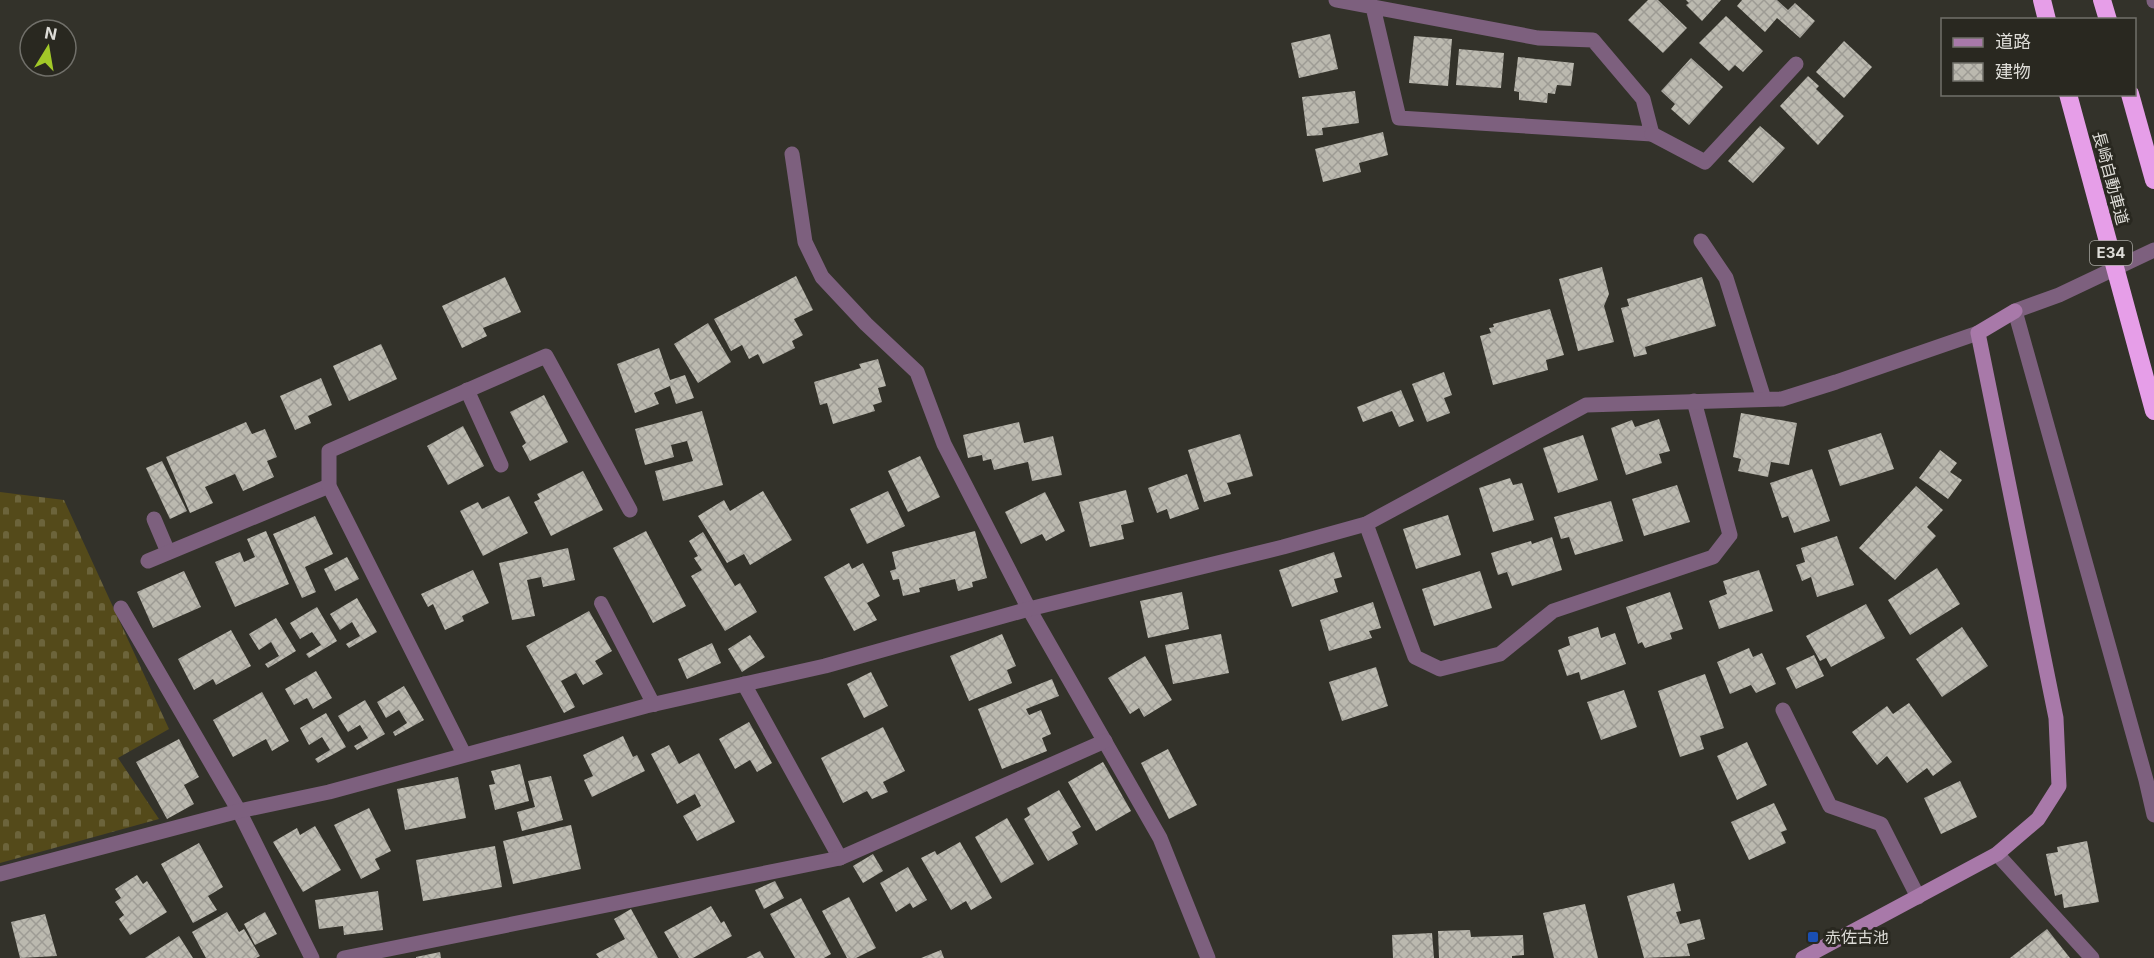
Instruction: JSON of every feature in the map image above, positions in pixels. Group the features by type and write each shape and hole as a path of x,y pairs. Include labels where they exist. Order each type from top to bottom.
{"highway":[{"path":"2042,0 2047,18"},
{"path":"2102,0 2107,18"},
{"name":"長崎自動車道","path":"2069,96 2154,411"},
{"path":"2131,96 2154,180"}],"street":[{"path":"1336,0 1538,38 1593,39 1643,99 1652,134"},
{"path":"1373,7 1399,118 1652,134 1705,162 1796,64"},
{"path":"792,154 805,242 822,277 866,324 917,372 944,444 1029,609 1160,838 1208,958"},
{"path":"1701,241 1726,278 1764,399"},
{"path":"0,874 239,811 329,792 654,705 825,666 1029,609 1283,547 1366,524 1586,405 1782,399 1978,333 2015,311 2059,295 2154,250"},
{"path":"2015,311 2140,757 2154,815"},
{"path":"1803,958 1997,854 2038,819 2059,786 2056,718 1978,333"},
{"path":"464,754 329,486 329,451 546,356 630,510"},
{"path":"467,390 501,465"},
{"path":"1366,524 1415,657 1440,669 1500,654 1553,611 1713,557 1730,535 1694,401"},
{"path":"148,561 329,486"},
{"path":"154,519 168,552"},
{"path":"121,608 239,811 312,958"},
{"path":"744,684 840,858"},
{"path":"1783,710 1830,806 1881,824 1918,897"},
{"path":"344,958 840,858 1105,741"},
{"path":"1997,854 2092,958"}],"lane":[{"path":"601,603 654,705"}],"green space":[{"path":"0,492 64,500 169,729 118,758 159,819 0,863"}],"building":[{"path":"1648,0 1658,0 1687,28 1663,53 1628,20"},
{"path":"1686,0 1721,0 1702,21 1686,5 1689,3"},
{"path":"1742,0 1777,0 1788,10 1795,3 1815,21 1800,38 1777,18 1765,32 1737,6"},
{"path":"1726,16 1763,51 1743,72 1735,65 1729,71 1699,43"},
{"path":"1330,34 1338,69 1299,78 1291,43"},
{"path":"1414,36 1452,39 1448,86 1409,83"},
{"path":"1844,41 1872,67 1844,98 1816,72"},
{"path":"1459,49 1504,53 1501,88 1456,85"},
{"path":"1518,57 1574,63 1571,86 1557,85 1555,94 1548,93 1547,103 1519,100 1519,92 1514,91"},
{"path":"1691,58 1723,87 1689,125 1671,109 1675,104 1661,91"},
{"path":"1808,76 1819,86 1816,89 1844,116 1818,145 1780,106"},
{"path":"1355,91 1359,123 1322,128 1323,135 1307,136 1302,97"},
{"path":"1760,126 1785,148 1753,183 1728,161"},
{"path":"1383,132 1388,155 1359,163 1361,172 1323,182 1315,149"},
{"path":"1602,267 1609,294 1604,306 1614,342 1578,351 1559,279"},
{"path":"796,276 813,310 794,319 803,335 792,341 795,348 763,364 758,354 749,359 742,345 731,351 714,319"},
{"path":"505,277 521,312 483,328 487,336 462,348 442,306"},
{"path":"1702,277 1716,326 1645,347 1647,354 1634,357 1621,308 1629,306 1627,299"},
{"path":"1550,309 1564,355 1546,360 1548,370 1493,385 1480,336 1491,333 1489,328 1494,327 1493,324"},
{"path":"708,323 731,362 698,383 674,344"},
{"path":"381,344 397,379 349,401 333,366"},
{"path":"659,348 670,380 685,375 694,398 676,404 670,386 654,393 659,404 635,413 617,364"},
{"path":"878,359 886,386 878,388 882,402 873,405 875,411 833,424 827,403 820,405 814,382 861,368 859,364"},
{"path":"1444,372 1452,395 1444,398 1450,413 1427,422 1412,384"},
{"path":"321,378 332,405 308,416 311,423 295,430 280,396"},
{"path":"1401,390 1414,421 1399,427 1392,411 1363,422 1357,407"},
{"path":"544,395 568,442 530,461 522,446 526,443 510,412"},
{"path":"702,411 723,485 663,501 655,471 693,461 687,441 671,445 674,457 645,465 635,429"},
{"path":"1741,413 1797,423 1789,465 1771,462 1768,477 1738,471 1741,459 1733,457"},
{"path":"1659,419 1670,451 1659,454 1662,463 1626,475 1611,428 1632,420 1635,427"},
{"path":"246,422 252,434 265,429 277,457 267,461 274,477 243,491 235,474 205,487 213,503 190,513 166,457"},
{"path":"1019,422 1024,443 1053,436 1062,475 1032,481 1028,462 994,470 991,459 983,461 982,455 968,458 963,435"},
{"path":"463,426 484,466 448,485 427,446"},
{"path":"1881,433 1894,469 1840,486 1828,450"},
{"path":"1240,434 1253,476 1227,483 1231,494 1204,502 1188,450"},
{"path":"1583,435 1598,480 1558,493 1543,448"},
{"path":"1940,450 1957,463 1950,472 1962,480 1948,499 1919,478"},
{"path":"920,456 940,497 908,512 888,471"},
{"path":"162,461 187,511 170,519 146,468"},
{"path":"1812,469 1830,521 1794,533 1788,516 1782,518 1770,483"},
{"path":"583,471 603,510 551,536 534,502 540,499 537,494"},
{"path":"1187,474 1199,509 1170,519 1167,509 1157,513 1148,488"},
{"path":"1510,478 1513,485 1522,483 1534,520 1493,532 1479,488"},
{"path":"1677,485 1690,522 1644,536 1632,499"},
{"path":"1916,486 1943,510 1927,527 1936,536 1895,580 1859,548"},
{"path":"1126,490 1134,522 1121,525 1124,539 1090,547 1079,502"},
{"path":"763,491 792,540 750,565 744,554 727,563 698,516 724,500 730,511"},
{"path":"888,491 905,526 867,544 850,509"},
{"path":"1045,492 1065,531 1046,541 1042,534 1021,544 1005,512"},
{"path":"509,496 528,533 483,556 460,511 478,502 482,509"},
{"path":"1611,501 1623,541 1575,555 1569,537 1561,539 1554,517"},
{"path":"1448,515 1461,555 1416,569 1403,529"},
{"path":"315,516 333,554 305,567 316,592 302,598 273,534"},
{"path":"266,531 289,584 235,607 215,562 240,552 244,562 255,557 247,539"},
{"path":"646,531 686,606 653,623 613,548"},
{"path":"975,531 987,578 972,582 973,587 958,591 955,579 919,588 920,592 903,596 899,579 893,580 890,571 896,569 892,552"},
{"path":"703,532 735,586 740,583 757,612 725,631 691,576 702,570 694,558 698,556 689,541"},
{"path":"1837,536 1854,585 1817,597 1811,577 1802,581 1796,565 1805,562 1801,548"},
{"path":"1552,537 1562,570 1512,586 1507,572 1498,575 1491,553"},
{"path":"568,548 575,580 543,587 541,577 527,580 535,616 512,620 499,563"},
{"path":"1334,552 1342,577 1334,579 1338,592 1292,607 1279,570"},
{"path":"347,557 359,579 335,591 324,569"},
{"path":"849,563 852,569 863,563 880,596 867,603 877,620 854,631 824,577"},
{"path":"1937,568 1960,604 1910,635 1888,600"},
{"path":"473,570 489,603 462,616 464,621 445,630 433,604 428,607 421,594"},
{"path":"1759,570 1773,611 1719,629 1709,601 1727,594 1723,581"},
{"path":"184,571 201,607 153,628 137,592"},
{"path":"1480,571 1492,608 1434,626 1422,589"},
{"path":"1182,592 1189,629 1148,638 1140,601"},
{"path":"1670,592 1683,629 1670,633 1672,639 1645,648 1642,642 1638,644 1626,607"},
{"path":"357,598 377,632 349,648 346,644 360,636 352,622 340,630 330,614"},
{"path":"1373,602 1381,628 1369,631 1372,638 1329,651 1320,620"},
{"path":"1866,604 1885,638 1831,667 1826,658 1820,661 1806,636"},
{"path":"317,607 337,641 309,658 306,654 321,645 312,632 300,639 290,623"},
{"path":"589,611 612,651 595,661 603,674 583,685 576,673 561,681 575,707 564,713 526,646"},
{"path":"276,618 296,651 268,668 265,664 279,656 271,642 259,650 249,634"},
{"path":"1598,627 1601,638 1615,633 1626,664 1581,680 1579,672 1567,676 1558,650 1570,645 1568,637"},
{"path":"1962,627 1988,666 1942,697 1916,659"},
{"path":"231,630 251,666 216,685 213,679 194,690 178,659"},
{"path":"1002,634 1016,666 1007,670 1012,683 969,701 950,656"},
{"path":"1221,634 1229,673 1173,684 1165,645"},
{"path":"750,635 765,657 742,672 728,649"},
{"path":"712,643 721,663 687,679 678,659"},
{"path":"1749,648 1753,657 1762,653 1776,684 1756,693 1751,685 1730,694 1717,662"},
{"path":"1814,655 1824,676 1796,689 1786,668"},
{"path":"1145,656 1172,700 1144,717 1139,708 1130,714 1108,678"},
{"path":"1376,667 1388,706 1342,721 1329,682"},
{"path":"316,671 332,698 313,709 307,698 294,705 285,689"},
{"path":"871,672 888,706 864,718 847,684"},
{"path":"1705,674 1724,728 1700,736 1704,749 1680,757 1658,691"},
{"path":"1052,679 1059,696 1026,709 1029,715 1041,710 1051,734 1042,738 1047,751 1002,769 978,709"},
{"path":"404,686 424,720 395,736 393,732 407,723 399,710 386,718 377,702"},
{"path":"1624,690 1637,727 1601,740 1587,702"},
{"path":"262,692 289,741 272,751 266,739 233,757 213,720"},
{"path":"365,700 385,734 357,750 354,746 368,738 360,725 348,732 338,716"},
{"path":"1909,703 1952,762 1933,776 1927,768 1907,783 1887,756 1877,765 1852,732 1887,706 1893,714"},
{"path":"326,713 346,747 318,763 315,759 330,750 322,737 309,745 300,728"},
{"path":"749,722 772,763 757,772 750,760 735,769 719,739"},
{"path":"883,727 905,771 883,782 888,792 872,799 867,791 843,803 821,758"},
{"path":"623,736 633,757 637,755 645,771 592,797 584,780 593,776 583,755"},
{"path":"179,739 199,777 184,785 194,804 167,819 136,762"},
{"path":"1747,742 1767,785 1737,800 1717,756"},
{"path":"669,745 679,764 699,753 735,822 697,841 683,816 701,806 695,794 677,804 651,754"},
{"path":"1168,749 1197,805 1169,819 1141,763"},
{"path":"1103,762 1131,811 1096,831 1068,782"},
{"path":"520,764 529,801 495,810 489,785 495,784 491,771"},
{"path":"551,776 563,820 522,831 517,812 535,807 528,781"},
{"path":"458,777 466,818 405,830 397,789"},
{"path":"1960,781 1977,817 1941,834 1924,798"},
{"path":"1059,790 1081,827 1072,832 1078,844 1048,861 1024,819 1030,815 1027,808"},
{"path":"1774,803 1787,830 1781,832 1786,843 1749,860 1731,822"},
{"path":"369,808 391,851 375,859 380,869 361,879 334,825"},
{"path":"1007,818 1034,864 1001,883 975,837"},
{"path":"571,825 581,869 513,884 503,841"},
{"path":"315,826 341,870 303,892 273,842 297,828 300,835"},
{"path":"2087,841 2099,902 2064,908 2062,894 2055,896 2046,854 2058,852 2057,847"},
{"path":"960,842 992,898 971,910 966,901 951,910 921,858 935,851 937,855"},
{"path":"199,843 223,887 208,896 217,910 193,923 161,864"},
{"path":"495,846 502,887 423,901 416,860"},
{"path":"873,854 883,871 863,883 853,866"},
{"path":"908,867 927,900 913,908 910,903 896,912 880,883"},
{"path":"137,875 143,884 147,881 167,912 130,935 119,919 124,915 115,902 121,898 115,889"},
{"path":"775,881 784,898 764,909 755,890"},
{"path":"1674,883 1681,911 1676,912 1680,924 1700,919 1705,939 1687,944 1690,956 1644,958 1627,896"},
{"path":"378,891 383,930 344,935 343,926 319,929 315,900"},
{"path":"849,897 876,948 856,958 847,958 822,911"},
{"path":"801,898 831,954 824,958 795,958 770,914"},
{"path":"1585,904 1598,958 1554,958 1543,913"},
{"path":"711,906 721,923 724,921 732,936 693,958 679,958 664,932"},
{"path":"631,909 658,958 599,958 596,954 625,939 614,919"},
{"path":"227,912 239,932 244,929 260,956 256,958 206,958 192,932"},
{"path":"265,912 277,934 255,945 244,924"},
{"path":"45,914 57,956 20,958 11,922"},
{"path":"2047,929 2070,958 2010,958"},
{"path":"1470,930 1471,937 1523,935 1524,955 1512,956 1512,958 1439,958 1438,931"},
{"path":"1432,933 1434,958 1393,958 1392,935"},
{"path":"179,936 193,958 145,958"},
{"path":"941,950 944,958 921,958"},
{"path":"760,951 764,958 746,958"},
{"path":"440,952 441,958 416,958 416,957"}],"place":[{"name":"赤佐古池","path":"1813,937"}]}
